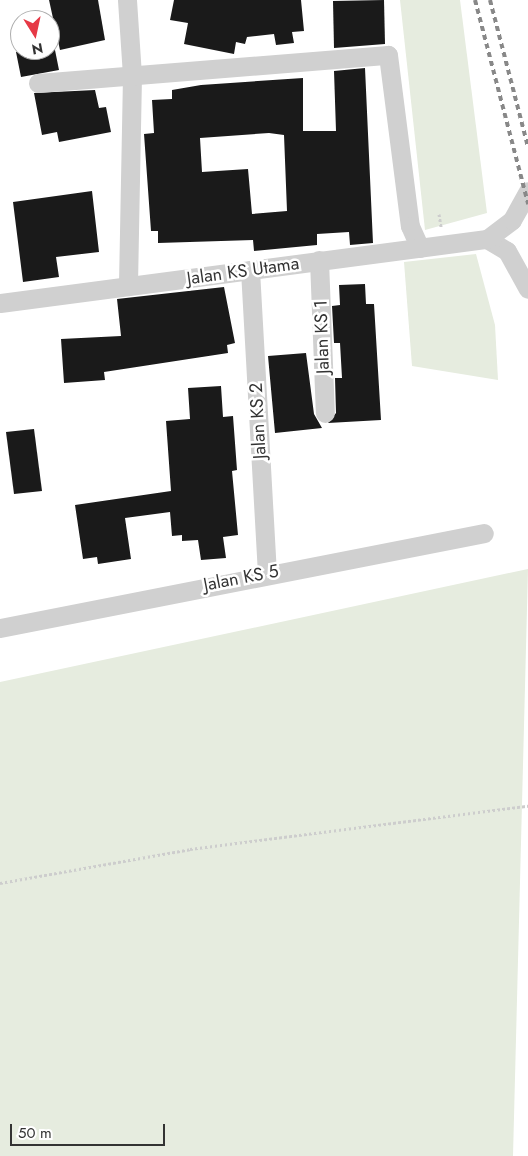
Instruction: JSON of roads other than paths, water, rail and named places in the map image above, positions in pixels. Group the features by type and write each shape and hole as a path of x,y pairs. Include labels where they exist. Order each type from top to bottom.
{"street":[{"path":"126,0 132,76 128,286"},
{"path":"38,83 388,55 410,226 420,248"},
{"path":"528,191 512,220 487,239 508,251 528,290"},
{"name":"Jalan KS Utama","path":"0,304 318,260 487,239"},
{"name":"Jalan KS 1","path":"318,260 325,413"},
{"name":"Jalan KS 2","path":"250,270 267,572"},
{"name":"Jalan KS 5","path":"0,628 267,572 484,532"}],"railway":[{"path":"475,0 528,204"},
{"path":"490,0 528,147"}]}
